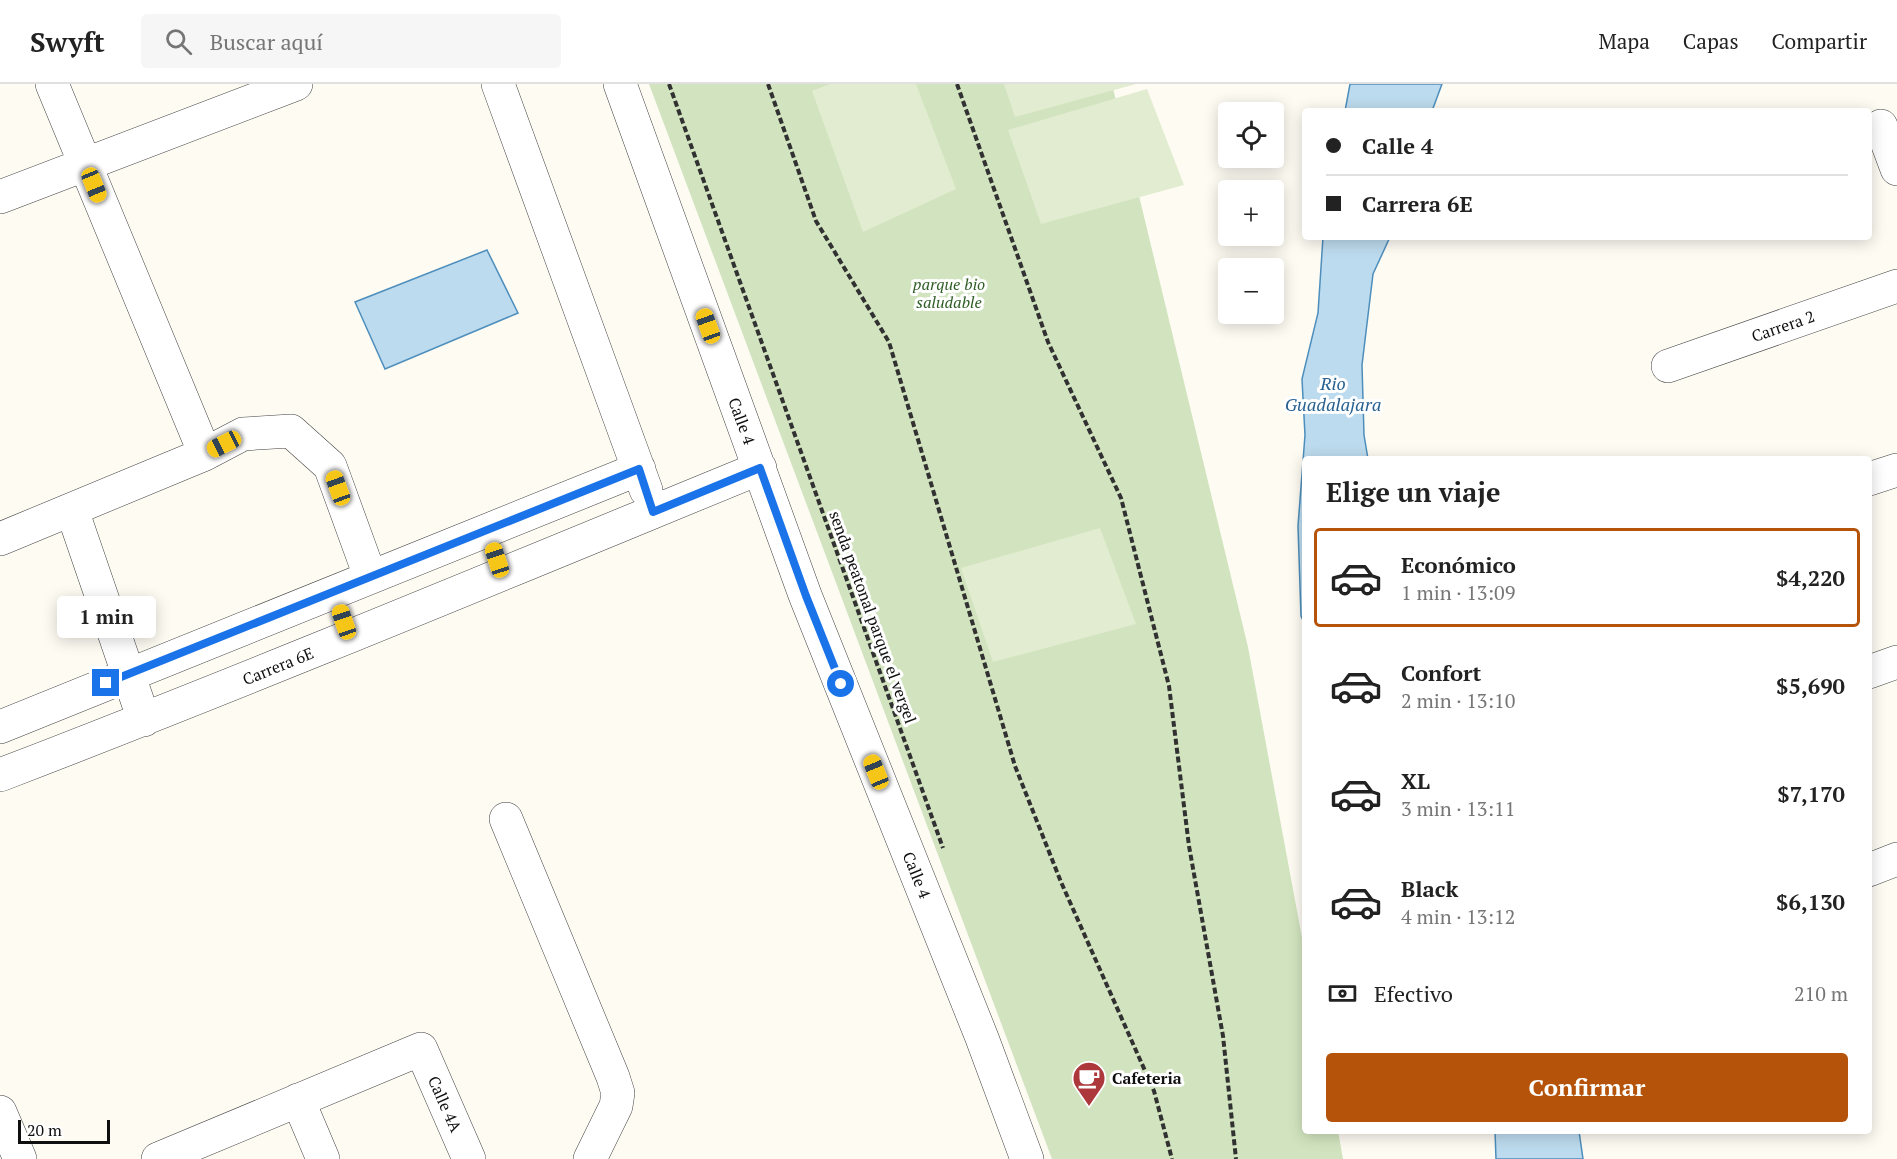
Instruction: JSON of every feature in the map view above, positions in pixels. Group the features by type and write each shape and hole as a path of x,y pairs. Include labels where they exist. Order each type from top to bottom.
{"street":[{"path":"52,84 205,454"},
{"path":"0,197 296,84"},
{"path":"498,84 653,512"},
{"name":"Calle 4","path":"620,84 806,596 982,1038 1027,1159"},
{"path":"1889,128 1897,169"},
{"name":"Carrera 2","path":"1668,366 1897,286"},
{"path":"0,539 205,454 243,434 291,431 330,466 370,576"},
{"name":"Carrera 6E","path":"0,775 144,720 760,468"},
{"path":"0,726 639,469"},
{"path":"1872,478 1897,470"},
{"path":"72,510 144,720"},
{"path":"487,530 502,575"},
{"path":"333,592 349,637"},
{"path":"1872,671 1897,662"},
{"path":"506,819 618,1093 615,1106 590,1159"},
{"path":"1872,869 1897,859"},
{"name":"Calle 4A","path":"298,1100 420,1049 469,1159"},
{"path":"171,1156 298,1100 323,1159"},
{"path":"0,1112 20,1159"}],"path":[{"name":"senda peatonal parque el vergel","path":"669,84 947,857"},
{"path":"768,84 816,221 889,342 1015,766 1061,882 1154,1090 1172,1159"},
{"path":"957,84 1048,342 1121,498 1169,687 1189,846 1223,1036 1236,1159"}],"green space":[{"name":"parque bio saludable","path":"649,84 1112,84 1248,647 1302,938 1302,1134 1339,1134 1343,1159 1052,1159"},
{"path":"830,84 916,84 956,189 863,232 812,91"},
{"path":"1004,84 1136,84 1015,117"},
{"path":"1147,89 1184,185 1041,224 1008,130"},
{"path":"1100,528 1136,624 993,662 961,568"}],"water":[{"path":"1350,84 1442,84 1433,108 1346,108"},
{"name":"Rio Guadalajara","path":"1323,240 1389,240 1373,274 1362,365 1364,435 1368,456 1303,456 1305,435 1302,379 1318,313"},
{"path":"487,250 518,313 385,369 355,302"},
{"name":"Rio Guadalajara","path":"1302,474 1302,618 1301,616 1298,526"},
{"path":"1495,1134 1579,1134 1583,1159 1496,1159"}],"place":[{"name":"Cafeteria","path":"1089,1107"}],"route":[{"path":"106,683 639,469 653,512 760,468 806,596 841,684"}]}
